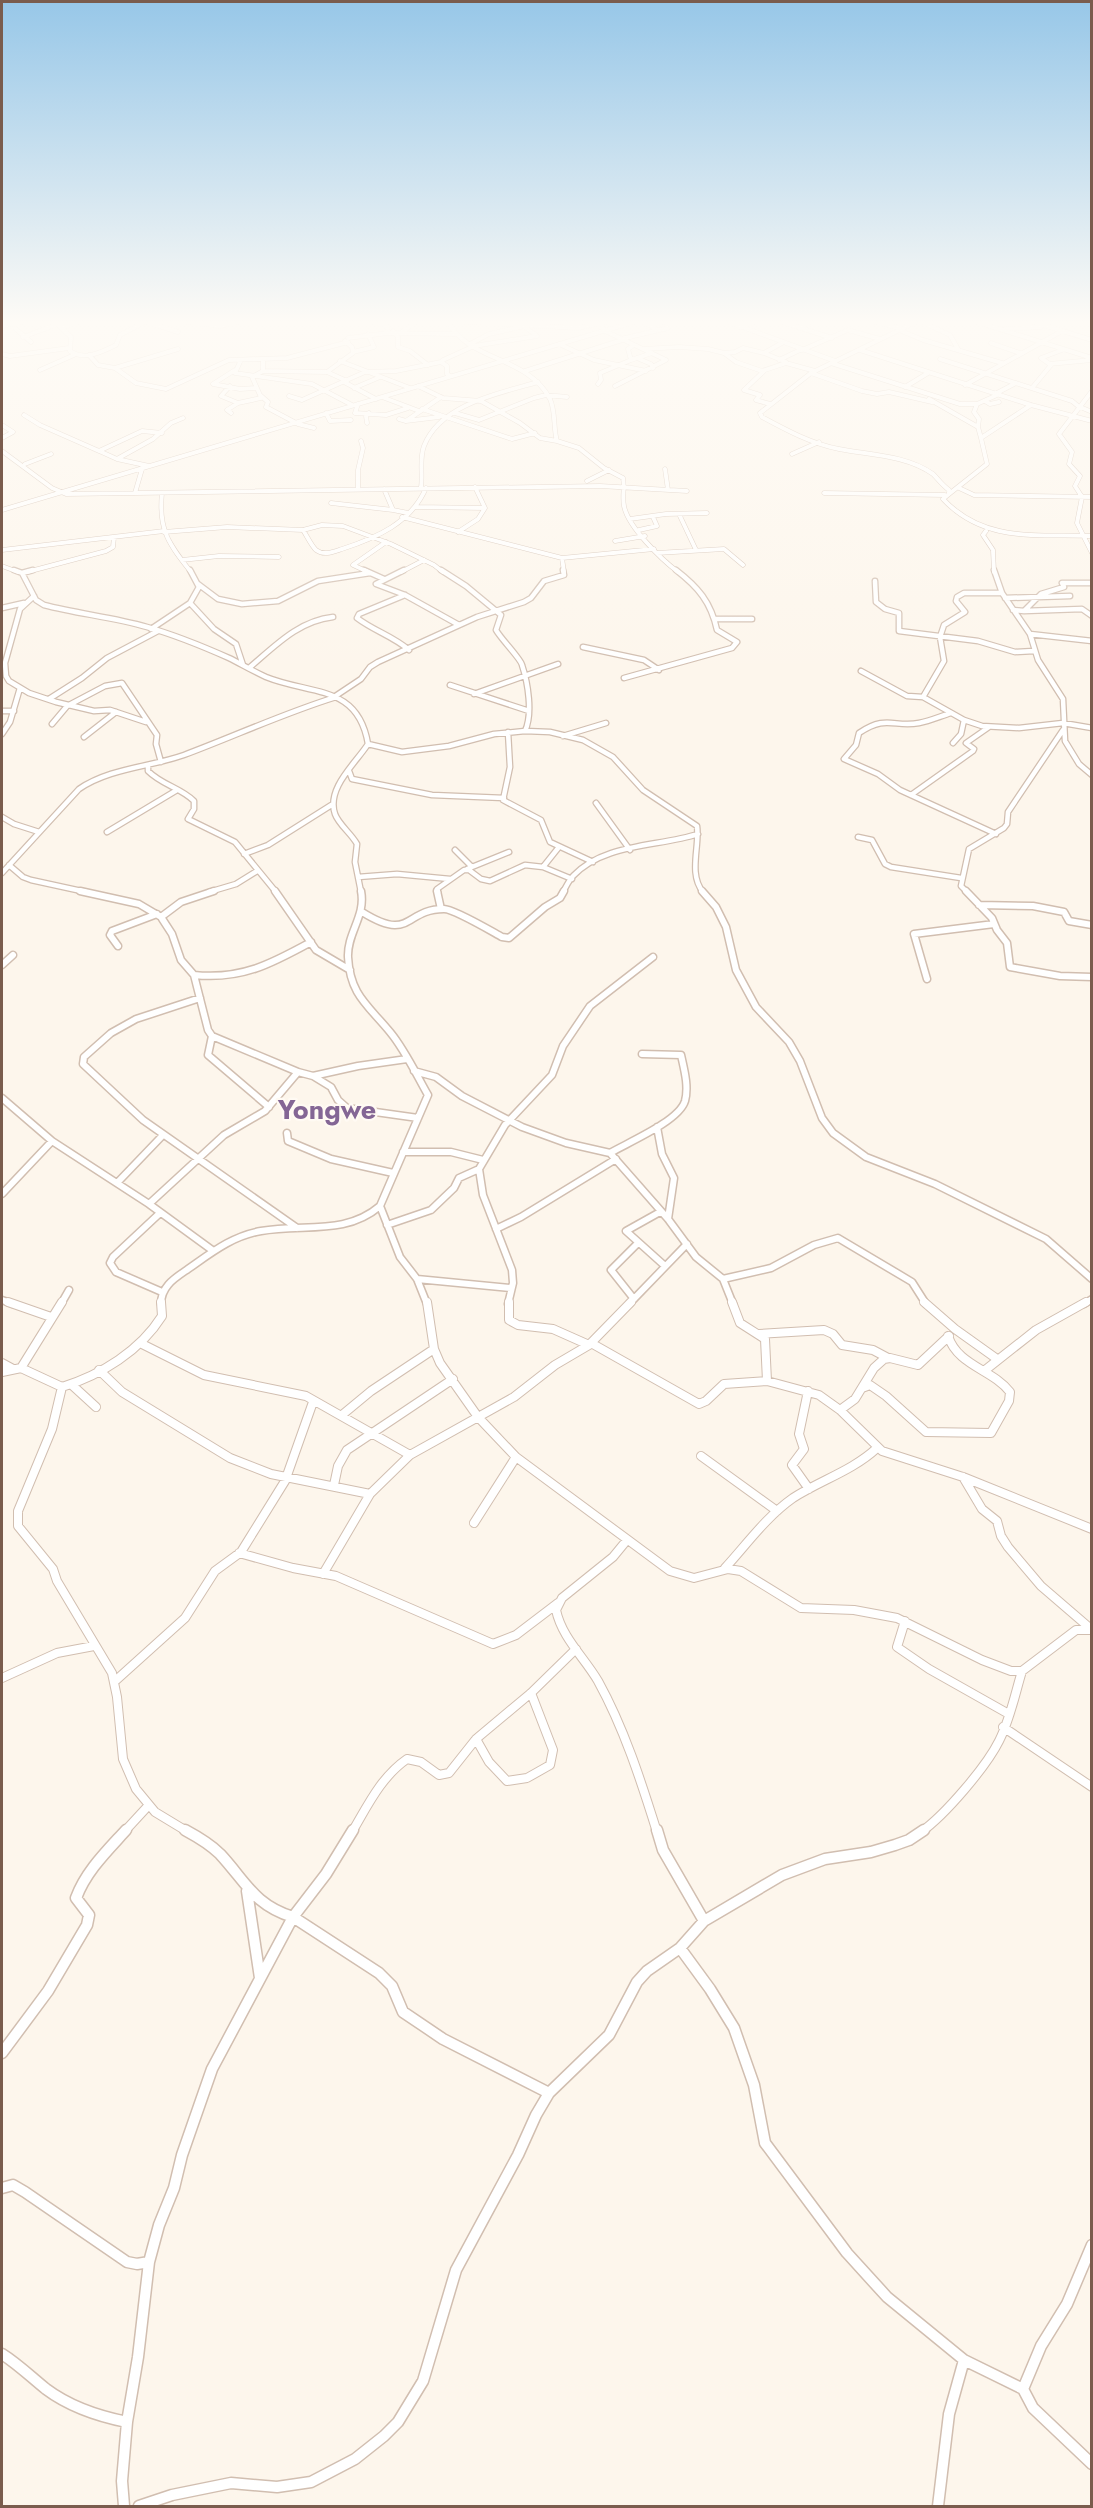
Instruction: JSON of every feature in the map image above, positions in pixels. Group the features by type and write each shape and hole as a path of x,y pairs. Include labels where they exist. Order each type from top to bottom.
{"street":[{"path":"70,438 117,459 152,466"},
{"path":"97,450 125,438"},
{"path":"117,459 153,438"},
{"path":"2,510 245,438"},
{"path":"303,530 316,550 324,554 383,534 416,507 423,498 421,465 427,438"},
{"path":"541,438 579,448 623,478 624,505 630,519 656,551 702,591 716,619 719,633 737,642 737,645 659,670 624,678"},
{"path":"806,438 843,450 870,453 906,462 934,475 939,483 949,490 947,494"},
{"path":"981,438 987,464 943,499 956,514 986,531 1092,536"},
{"path":"1062,438 1072,452 1069,464 1080,476 1075,486 1082,497 1077,523 1092,553"},
{"path":"358,489 360,482 357,472 363,447 361,441"},
{"path":"792,454 819,442"},
{"path":"3,453 25,464 58,493 475,487 623,487 687,490"},
{"path":"25,464 51,454"},
{"path":"135,493 142,469"},
{"path":"665,469 668,490"},
{"path":"587,481 609,470"},
{"path":"475,487 486,508"},
{"path":"959,488 974,495 1092,497"},
{"path":"384,489 393,510"},
{"path":"162,493 160,508 168,544 198,584 219,599 242,604 278,601 318,580 370,573"},
{"path":"824,493 947,494"},
{"path":"331,503 408,513"},
{"path":"416,507 486,508"},
{"path":"458,532 478,519 486,508"},
{"path":"630,519 706,513"},
{"path":"680,514 696,550"},
{"path":"402,517 562,558 656,551 727,550 743,565"},
{"path":"639,530 657,526 653,517"},
{"path":"2,550 164,531 227,527 303,530 322,525 338,525 374,537 424,560 466,586 501,615 497,633 504,645 519,659 529,696 530,718 525,731"},
{"path":"986,531 983,535 993,550 994,576 1004,596 1030,634 1041,667 1063,699 1063,727 1069,751 1092,775"},
{"path":"383,534 386,542"},
{"path":"615,541 645,536"},
{"path":"2,566 22,573 101,553 113,547 114,537"},
{"path":"384,579 353,565 386,542"},
{"path":"182,560 226,556 279,557"},
{"path":"2,873 83,785 100,778 161,762 335,697 361,679 373,665 459,625 531,598 544,580 564,575 562,558"},
{"path":"424,560 376,584 405,595 459,625"},
{"path":"2,1363 62,1388 72,1385 141,1344 162,1317 162,1292 212,1250 227,1241 264,1230 356,1222 368,1217 380,1206 428,1095 390,1032 362,1003 352,983 349,944 362,912 362,890 355,862 357,844 336,814 333,804 338,786 368,744 367,729 363,720 355,711 335,697 315,689 282,682 155,630 104,616 44,605 34,596 22,573"},
{"path":"875,581 876,602 885,609 899,613 899,631 978,641 1015,652 1034,651"},
{"path":"1024,611 1036,598 1056,588 1064,587 1063,582 1092,583"},
{"path":"49,699 77,682 107,658 155,630 190,603 198,591 198,584"},
{"path":"922,697 944,661 940,637 944,625 965,612 956,601 958,596 964,593 1036,598 1070,596"},
{"path":"405,595 359,614 357,618 369,627 396,639 409,650"},
{"path":"34,596 20,609 3,664 8,679 20,688 49,699 94,711 116,712 146,722"},
{"path":"2,608 27,602"},
{"path":"190,603 214,629 236,644 246,666"},
{"path":"1013,610 1082,609 1092,616"},
{"path":"246,666 302,624 316,618 333,617"},
{"path":"716,619 752,619"},
{"path":"1030,634 1092,641"},
{"path":"583,647 635,658 659,670"},
{"path":"474,694 558,664"},
{"path":"861,671 907,696 922,697 964,720 989,727 1092,728"},
{"path":"52,724 69,705 105,686 120,682 157,735 156,744 161,762"},
{"path":"450,685 529,711"},
{"path":"2,734 5,727 13,720 14,701 20,688"},
{"path":"2,711 14,711"},
{"path":"84,737 116,712"},
{"path":"951,713 917,724 886,722 865,729 859,733 854,748 844,757 850,763 878,774 911,795 996,834"},
{"path":"953,742 961,734 964,720"},
{"path":"562,736 606,723"},
{"path":"911,795 973,751 966,743 989,727"},
{"path":"1063,727 1008,812 1007,824 996,834 969,849 961,886 992,918 1007,943 1010,967 1060,976 1092,977"},
{"path":"368,744 402,752 449,746 508,732 550,732 588,742 614,757 643,790 692,820 699,830 695,849 700,889 716,907 726,927 736,970 756,1007 789,1042 800,1061 822,1118 834,1132 847,1145 866,1157 935,1184 1046,1239 1092,1279"},
{"path":"508,732 510,767 504,802 541,820 548,840 592,862"},
{"path":"148,766 148,771 154,778 194,801 195,806 188,819 231,839 275,891 316,950 350,970"},
{"path":"349,771 352,779"},
{"path":"352,779 432,795 504,798"},
{"path":"338,786 347,784 352,779"},
{"path":"107,832 177,790"},
{"path":"596,803 630,850"},
{"path":"243,854 269,845 314,813 333,804"},
{"path":"2,817 14,824 39,832"},
{"path":"362,912 379,923 395,927 441,909 452,911 508,938 544,907 560,898 572,879 592,862 614,852 680,840 698,834"},
{"path":"858,837 872,840 885,864 891,867 961,878"},
{"path":"543,867 560,847"},
{"path":"455,850 481,879 490,881 524,865 543,867 572,879"},
{"path":"441,909 437,889 469,868 509,852"},
{"path":"9,865 23,877 31,880 140,904 159,915 172,934 181,960 194,975 208,1030 212,1036 298,1072 313,1076 331,1087 338,1100 346,1108 418,1118"},
{"path":"118,946 110,935 112,931 159,915 186,901 247,878 257,871"},
{"path":"358,877 397,874 450,879"},
{"path":"979,905 1024,905 1055,910 1064,912 1069,921 1092,925"},
{"path":"927,979 914,934 994,924"},
{"path":"194,975 215,977 255,972 311,942"},
{"path":"2,965 13,955"},
{"path":"653,957 590,1006 563,1046 552,1075 510,1120 479,1169 496,1229 512,1270 507,1310 510,1322 525,1327 553,1329 590,1344 699,1404 706,1403 719,1387 726,1384 767,1381 808,1391 827,1400 840,1410 877,1448 895,1456 963,1477 1068,1517 1092,1529"},
{"path":"200,998 161,1009 122,1026 82,1059 86,1067 143,1120 297,1228"},
{"path":"212,1036 207,1051 208,1055 269,1107"},
{"path":"610,1153 657,1127 683,1109 687,1100 681,1056 678,1053 654,1056 642,1054"},
{"path":"313,1076 358,1066 407,1059"},
{"path":"414,1071 433,1074 464,1097 559,1141 597,1148 610,1153 668,1219 696,1257 723,1280 740,1323 759,1334 767,1345 765,1370 767,1381"},
{"path":"149,1204 224,1135 260,1115 298,1072"},
{"path":"2,1098 52,1141 149,1204 212,1250"},
{"path":"657,1127 662,1154 674,1178 668,1219"},
{"path":"287,1133 288,1141 319,1155 393,1173"},
{"path":"117,1183 163,1135"},
{"path":"2,1194 52,1141"},
{"path":"403,1152 451,1152 483,1160"},
{"path":"496,1229 521,1217 616,1159"},
{"path":"387,1225 430,1210 454,1188 459,1178 479,1169"},
{"path":"380,1206 400,1257 417,1279 430,1315 434,1349 440,1364 453,1379 478,1418 516,1457 676,1575 704,1578 725,1568 777,1511 809,1489 860,1463 877,1448"},
{"path":"660,1212 627,1229 627,1233 665,1266"},
{"path":"160,1213 113,1257 110,1263 116,1272 162,1292"},
{"path":"723,1280 778,1265 810,1246 838,1238 912,1282 924,1302 955,1329 997,1359"},
{"path":"634,1299 612,1270 638,1243"},
{"path":"323,1574 370,1494 410,1455 514,1397 555,1365 590,1344 687,1244"},
{"path":"417,1279 511,1288"},
{"path":"2,1372 17,1368 69,1290"},
{"path":"984,1371 1036,1330 1092,1299"},
{"path":"2,1300 51,1317"},
{"path":"759,1334 824,1330 833,1334 842,1345 873,1350 889,1358 918,1365 955,1329"},
{"path":"862,1388 870,1385 879,1390 926,1432 988,1434 994,1431 1010,1398 1006,1386 952,1348 948,1336"},
{"path":"141,1344 204,1376 304,1395 410,1455"},
{"path":"342,1415 364,1396 434,1349"},
{"path":"840,1410 855,1399 874,1368 889,1358"},
{"path":"99,1370 122,1392 187,1434 242,1463 271,1474 370,1494"},
{"path":"334,1485 342,1457 354,1444 373,1434 409,1407 453,1379"},
{"path":"72,1385 96,1407"},
{"path":"62,1388 52,1429 18,1511 18,1526 53,1569 57,1581 91,1637 94,1646 107,1661 114,1682 121,1752 130,1778 148,1806 218,1852 247,1891 274,1910 293,1917 379,1973 392,1986 403,2012 464,2051 549,2093"},
{"path":"808,1391 799,1434 804,1449 792,1464 809,1489"},
{"path":"114,1682 185,1618 215,1571 242,1552 266,1516 286,1477 313,1402"},
{"path":"701,1456 777,1511"},
{"path":"474,1522 516,1457"},
{"path":"963,1477 982,1509 997,1521 1000,1536 1008,1547 1041,1586 1091,1630"},
{"path":"238,1553 354,1583 473,1637 499,1645 508,1641 558,1603 614,1557 627,1540"},
{"path":"725,1568 740,1570 777,1597 802,1609 868,1612 905,1621 1008,1671 1022,1671"},
{"path":"558,1603 556,1610 562,1629 598,1681 637,1767 663,1850 704,1921"},
{"path":"905,1621 897,1647 929,1670 1007,1713"},
{"path":"140,2506 172,2495 231,2483 277,2487 311,2482 355,2459 398,2422 423,2381 436,2341 448,2290 466,2249 507,2176 536,2115 549,2093 609,2035 637,1982 647,1971 680,1948 704,1921 737,1900 802,1866 825,1859 878,1850 909,1840 920,1833 944,1814 986,1762 1000,1740 1022,1671 1070,1634 1083,1629 1091,1630"},
{"path":"2,1678 49,1655 94,1646"},
{"path":"124,2506 122,2481 127,2422 138,2357 149,2262 159,2225 174,2188 182,2155 212,2070 260,1978 293,1917 326,1874 365,1808 394,1768 407,1759 414,1759 443,1776 449,1773 476,1739 531,1693 576,1649"},
{"path":"476,1739 489,1762 507,1781 527,1778 550,1765 553,1750 531,1693"},
{"path":"1003,1727 1092,1787"},
{"path":"2,2053 48,1991 87,1925 89,1915 76,1898 78,1889 148,1806"},
{"path":"247,1891 260,1978"},
{"path":"680,1948 715,1996 734,2028 754,2085 765,2143 770,2153 860,2269 906,2313 964,2360 1023,2389 1033,2408 1092,2464"},
{"path":"2,2188 8,2185 25,2192 127,2262 137,2264 149,2262"},
{"path":"1023,2389 1041,2346 1067,2304 1092,2245"},
{"path":"2,2354 53,2394 74,2407 98,2416 127,2422"},
{"path":"938,2506 950,2409 955,2384 964,2360"}],"district":[{"name":"Yongwe","path":"327,1109"}]}
